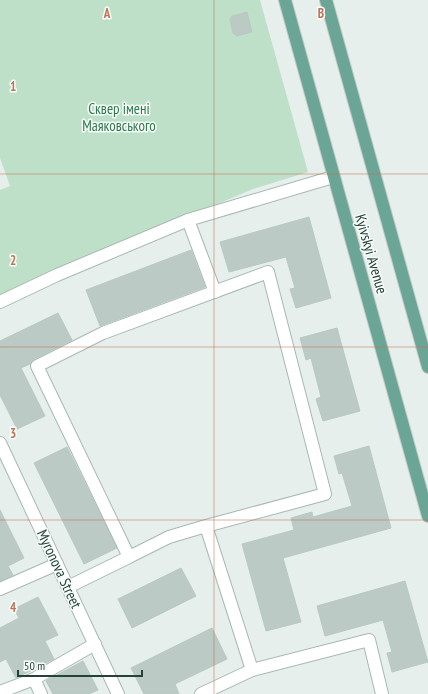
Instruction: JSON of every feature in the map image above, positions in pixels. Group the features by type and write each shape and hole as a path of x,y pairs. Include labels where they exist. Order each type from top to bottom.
{"main road":[{"name":"Kyivskyi Avenue","path":"285,0 428,516"},
{"name":"Kyivskyi Avenue","path":"326,0 428,368"}],"street":[{"path":"0,302 57,275 188,220 333,177"},
{"path":"188,220 216,292"},
{"path":"68,588 169,537 325,494 268,272 102,333 37,366 129,557"},
{"name":"Myronova Street","path":"0,443 96,644 118,694"},
{"path":"206,526 252,670"},
{"path":"0,589 57,564"},
{"path":"201,694 252,670 369,640 382,694"},
{"path":"0,692 34,679 96,644"},
{"path":"34,679 41,694"}],"green space":[{"name":"Сквер імені Маяковського","path":"0,0 260,0 308,172 253,189 0,296 0,190 10,186 0,158"}],"building":[{"path":"247,12 252,32 237,36 233,33 230,20 232,16"},
{"path":"309,217 331,298 296,308 290,289 295,288 286,257 229,272 220,242"},
{"path":"191,250 205,287 100,326 86,290"},
{"path":"58,313 72,340 34,359 30,364 21,368 45,416 17,429 0,395 0,341"},
{"path":"337,328 360,411 323,421 316,399 321,397 311,358 306,360 300,338"},
{"path":"369,446 391,528 283,558 301,622 266,631 242,544 294,530 291,518 312,512 313,517 352,506 342,473 339,474 334,456"},
{"path":"67,447 117,548 84,564 34,463"},
{"path":"0,510 24,558 8,566 13,575 0,581"},
{"path":"181,568 196,596 132,628 118,599"},
{"path":"405,581 428,662 392,672 387,653 392,652 383,620 325,636 317,606"},
{"path":"38,597 58,635 45,641 54,659 16,678 6,659 0,662 0,628 19,618 14,609"},
{"path":"212,628 227,659 175,684 179,694 144,694 131,668"},
{"path":"83,661 98,690 89,694 53,694 46,681"}]}
